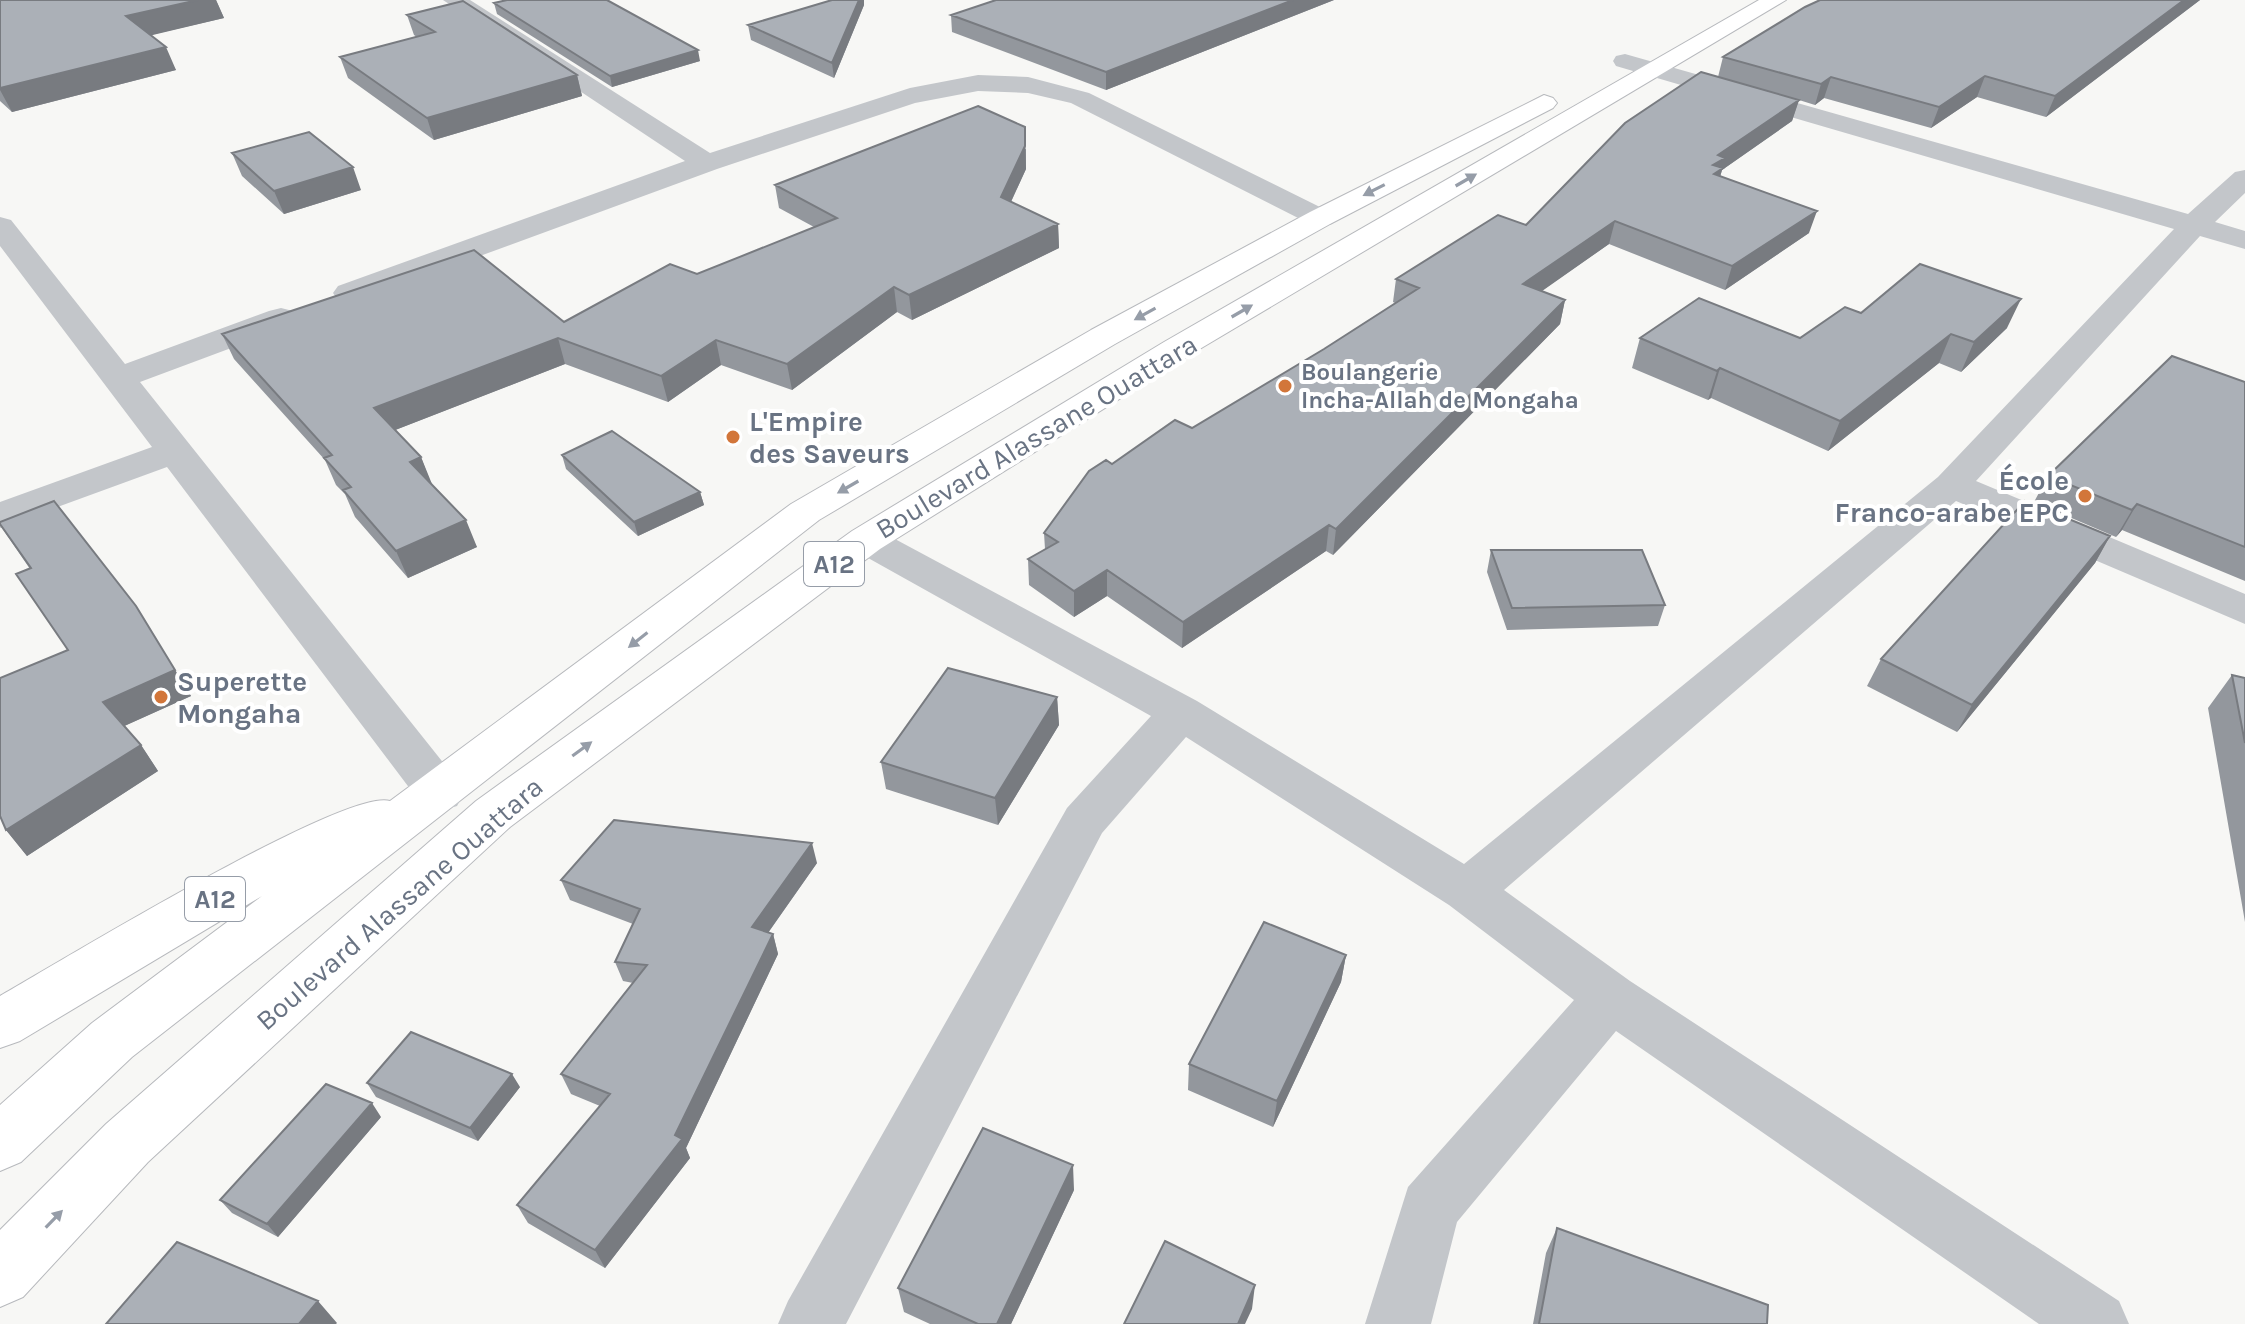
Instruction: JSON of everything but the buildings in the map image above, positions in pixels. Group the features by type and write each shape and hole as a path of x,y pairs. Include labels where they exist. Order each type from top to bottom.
{"main road":[{"name":"Boulevard Alassane Ouattara","path":"0,1275 127,1143 493,814 866,540 1640,66 1741,0"},
{"name":"Boulevard Alassane Ouattara","path":"0,1143 112,1040 805,512 1103,337 1320,218 1775,0"},
{"path":"440,793 493,814"},
{"name":"A12","path":"0,1024 294,853 440,793"}],"street":[{"path":"454,0 707,163"},
{"path":"1640,66 2245,240"},
{"path":"118,378 707,163 910,96 978,83 1028,85 1080,98 1320,218"},
{"path":"1467,891 1952,485 2194,225 2245,178"},
{"path":"0,226 440,793"},
{"path":"0,516 176,451"},
{"path":"1952,485 2245,610"},
{"path":"866,540 1181,712 1467,891 1611,997 2096,1324"},
{"path":"811,1324 1084,821 1181,712"},
{"path":"1398,1324 1430,1208 1611,997"}],"place":[{"name":"Boulangerie Incha-Allah de Mongaha","path":"1285,386"},
{"name":"L'Empire des Saveurs","path":"733,437"},
{"name":"École Franco-arabe EPC","path":"2085,496"},
{"name":"Superette Mongaha","path":"161,697"}]}
